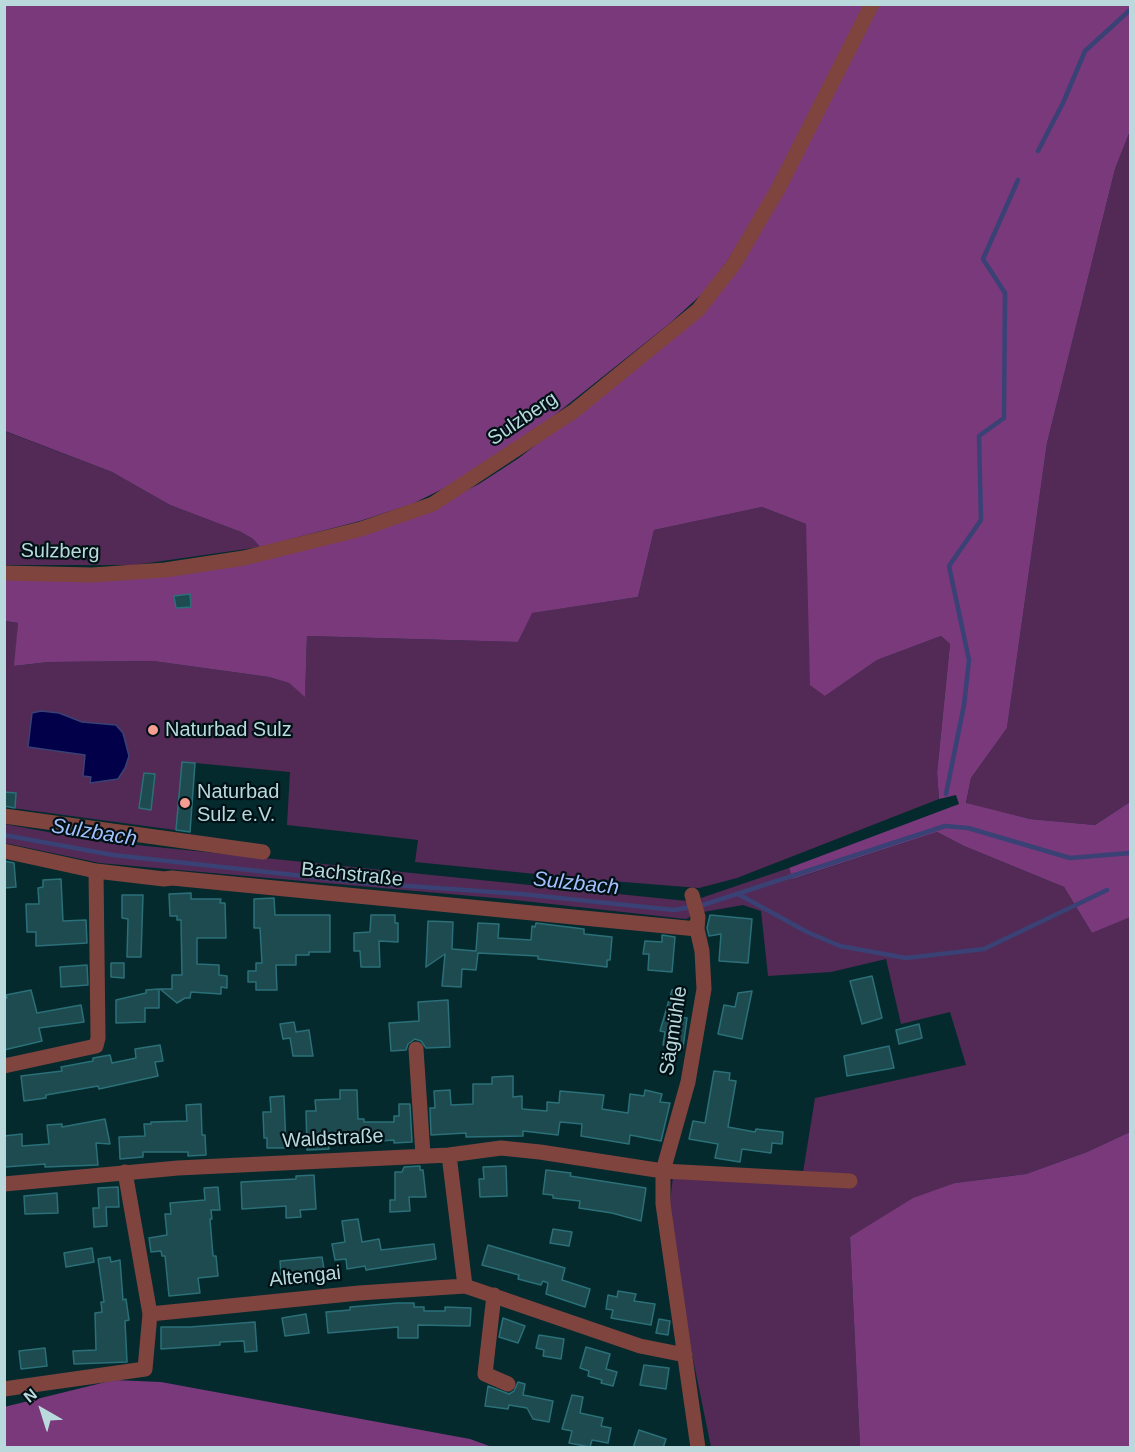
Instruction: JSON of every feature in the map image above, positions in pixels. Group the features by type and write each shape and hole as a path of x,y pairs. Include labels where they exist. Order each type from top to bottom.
{"street":[{"name":"Sulzberg","path":"4,573 92,575 165,570 233,560 361,529 434,504 574,411 698,310 735,264 778,189 872,4"},
{"path":"4,816 263,852"},
{"name":"Bachstraße","path":"4,851 96,871 695,911"},
{"path":"4,1066 96,1046 98,1038 96,871"},
{"name":"Sägmühle","path":"663,1171 688,1082 704,989 702,951 695,911"},
{"path":"416,1049 423,1155"},
{"name":"Waldstraße","path":"4,1184 124,1172 449,1155 501,1148 663,1171 849,1181"},
{"path":"449,1155 465,1286"},
{"path":"663,1171 663,1204 698,1448"},
{"path":"4,1389 145,1369 150,1314 124,1172"},
{"name":"Altengai","path":"150,1314 359,1293 465,1286 640,1346 686,1355"},
{"path":"494,1295 485,1374 508,1384"}],"shaded area":[{"path":"4,5 864,5 772,187 728,260 703,293 669,324 512,449 473,474 412,504 360,521 260,547 253,539 241,532 170,505 112,472 5,431"},
{"path":"878,5 1130,5 1130,131 1115,169 1047,443 1007,728 971,778 966,803 1030,819 1095,825 1130,802 1130,917 1092,933 1064,887 964,846 937,832 793,879 789,868 959,804 956,795 939,799 937,773 950,644 941,636 877,660 825,696 810,685 806,524 762,507 654,530 638,597 532,613 518,642 307,636 305,697 289,683 269,677 153,661 49,662 14,666 18,623 5,621 5,580 184,573 417,515 479,484 519,458 677,333 713,301"},
{"path":"1130,131 1130,802 1095,825 1030,819 966,804 971,778 1007,728 1047,443 1115,169"},
{"path":"4,431 112,472 170,505 241,532 253,539 260,547 134,565 5,565"},
{"path":"762,507 806,524 825,696 877,660 941,636 950,644 937,773 939,799 737,878 699,888 415,862 418,840 287,825 290,772 195,763 190,832 5,807 4,621 18,623 15,666 49,662 153,661 269,677 289,683 305,696 307,636 518,642 531,613 638,597 654,530"},
{"path":"41,711 59,713 82,722 116,725 123,733 129,756 118,779 90,783 91,777 83,776 85,755 28,747 32,713"},
{"path":"4,824 97,841 687,901 690,917 686,919 506,899 100,863 5,843"},
{"path":"937,832 964,846 1064,887 1092,933 1130,916 1130,1132 1087,1152 1026,1174 955,1183 850,1237 860,1447 711,1447 692,1354 669,1211 673,1176 801,1185 815,1098 966,1065 950,1012 901,1024 886,959 831,972 768,976 761,911 743,905 703,912 701,898 789,868 794,879"},
{"path":"1130,1132 1130,1447 860,1447 850,1237 913,1198 955,1183 1026,1174 1087,1152"},
{"path":"114,1380 161,1382 470,1439 492,1447 5,1447 4,1407"}],"building":[{"path":"190,594 191,607 176,608 174,596"},
{"name":"Naturbad Sulz e.V.","path":"182,762 195,763 190,832 176,830"},
{"path":"144,773 155,774 151,810 139,808"},
{"path":"4,792 16,793 15,808 4,806"},
{"path":"4,861 14,863 16,887 4,888"},
{"path":"61,879 63,921 86,920 87,943 36,946 36,932 27,932 26,904 39,904 38,888 43,887 43,880"},
{"path":"191,893 191,899 221,899 220,903 225,903 226,938 197,938 197,964 219,965 219,975 227,976 227,988 221,987 221,994 191,992 190,998 177,1003 160,989 172,989 172,975 182,975 181,920 177,920 177,916 170,916 169,894"},
{"path":"122,895 143,895 141,957 127,957 128,919 122,918"},
{"path":"274,898 275,915 330,915 330,952 309,952 309,955 296,955 296,965 276,965 277,990 256,990 256,982 248,982 248,971 256,971 256,963 262,963 260,928 254,928 254,899"},
{"path":"371,915 395,915 395,923 398,923 398,942 379,941 380,967 361,967 360,951 354,951 354,933 370,932"},
{"path":"710,915 752,919 748,963 719,961 721,934 709,936 707,928"},
{"path":"428,921 453,922 452,949 476,951 478,923 499,924 498,938 531,940 532,926 535,927 536,923 584,929 584,934 612,937 610,960 607,960 607,967 538,959 538,956 478,953 476,970 462,969 461,987 442,986 445,954 426,967"},
{"path":"662,935 675,937 672,972 648,970 649,954 643,954 645,941 662,942"},
{"path":"111,963 124,963 124,978 111,977"},
{"path":"87,965 88,985 61,987 60,967"},
{"path":"872,976 882,1018 862,1024 850,981"},
{"path":"684,988 681,1017 687,1018 683,1048 663,1045 665,1032 660,1031 672,990"},
{"path":"159,989 159,1008 145,1008 145,1022 116,1023 116,1000 146,993 146,990"},
{"path":"31,990 37,1013 81,1005 84,1022 39,1028 42,1041 4,1050 4,999 7,998 6,995"},
{"path":"752,991 742,1039 718,1034 724,1005 735,1007 738,993"},
{"path":"448,1000 450,1047 426,1048 421,1041 415,1039 408,1044 406,1050 391,1051 389,1023 419,1021 418,1002"},
{"path":"294,1022 296,1032 309,1030 313,1056 293,1056 290,1038 283,1039 280,1024"},
{"path":"919,1024 922,1038 899,1044 896,1030"},
{"path":"160,1045 163,1061 155,1062 158,1076 99,1089 98,1086 24,1101 21,1076 62,1071 61,1067 110,1055 112,1063 136,1058 135,1049"},
{"path":"889,1046 894,1068 847,1076 844,1056"},
{"path":"714,1071 730,1073 729,1080 736,1081 728,1127 755,1132 756,1129 783,1132 782,1144 772,1143 771,1153 742,1149 740,1162 715,1158 718,1144 689,1139 693,1121 705,1123"},
{"path":"513,1076 513,1097 522,1096 522,1109 547,1111 547,1102 559,1103 560,1091 604,1095 602,1109 628,1113 630,1094 644,1096 645,1090 662,1094 660,1102 670,1103 661,1141 630,1135 629,1144 581,1136 582,1124 560,1122 558,1135 523,1131 523,1136 466,1137 466,1133 431,1135 430,1108 435,1108 434,1091 450,1090 451,1105 473,1104 473,1084 492,1084 492,1077"},
{"path":"340,1090 357,1090 358,1119 364,1119 364,1122 394,1122 394,1116 399,1116 399,1104 410,1104 412,1142 394,1143 394,1140 350,1143 350,1135 328,1137 329,1149 307,1150 306,1111 316,1111 315,1100 340,1099"},
{"path":"284,1096 286,1148 267,1148 267,1138 264,1138 263,1112 271,1112 270,1097"},
{"path":"201,1104 202,1135 205,1135 206,1155 188,1156 188,1152 143,1152 143,1157 120,1159 119,1137 145,1136 144,1124 151,1124 151,1122 187,1121 186,1105"},
{"path":"105,1119 110,1144 96,1143 98,1165 45,1167 45,1164 5,1167 4,1136 22,1134 22,1146 49,1144 47,1125 62,1124 62,1127"},
{"path":"420,1166 420,1170 423,1170 426,1197 409,1197 410,1211 390,1212 390,1200 395,1200 395,1172 402,1172 404,1167"},
{"path":"506,1166 507,1196 480,1197 479,1179 484,1179 483,1167"},
{"path":"546,1170 646,1188 641,1221 612,1213 579,1208 580,1201 553,1198 553,1195 543,1194"},
{"path":"314,1175 316,1209 300,1210 301,1217 286,1218 286,1206 242,1209 241,1182 296,1179 296,1176"},
{"path":"118,1187 119,1207 106,1207 107,1226 94,1227 93,1208 99,1208 98,1188"},
{"path":"218,1187 220,1210 211,1210 212,1219 210,1219 213,1256 216,1256 218,1276 198,1278 200,1293 169,1296 165,1256 162,1256 161,1251 151,1252 149,1238 167,1235 165,1214 171,1214 170,1203 205,1200 204,1188"},
{"path":"57,1193 58,1213 25,1214 24,1196"},
{"path":"358,1219 362,1242 379,1239 381,1250 434,1244 436,1259 366,1270 365,1266 347,1269 346,1259 335,1260 332,1244 345,1242 342,1221"},
{"path":"553,1229 572,1232 569,1246 550,1243"},
{"path":"488,1245 565,1268 562,1280 590,1289 585,1307 546,1294 548,1283 543,1281 541,1285 518,1279 519,1275 482,1265"},
{"path":"92,1248 94,1262 66,1267 64,1253"},
{"path":"110,1257 111,1262 120,1260 123,1300 126,1299 129,1320 125,1321 127,1362 74,1364 73,1351 96,1350 95,1313 102,1312 101,1302 104,1302 98,1259"},
{"path":"322,1257 326,1281 298,1284 296,1274 281,1275 280,1261"},
{"path":"618,1291 636,1294 634,1301 655,1304 651,1325 611,1318 613,1310 606,1309 608,1295 617,1297"},
{"path":"414,1303 414,1307 424,1307 424,1311 445,1311 445,1307 471,1308 470,1326 418,1325 418,1338 398,1338 398,1327 328,1333 326,1312 350,1310 350,1307"},
{"path":"306,1314 309,1333 285,1336 282,1318"},
{"path":"503,1318 525,1326 518,1343 499,1337"},
{"path":"659,1319 670,1321 668,1335 656,1333"},
{"path":"255,1322 257,1351 245,1352 244,1341 161,1349 161,1327"},
{"path":"539,1335 564,1339 561,1359 543,1356 544,1350 536,1348"},
{"path":"586,1347 610,1354 606,1369 617,1372 613,1386 588,1376 589,1371 580,1368"},
{"path":"45,1348 47,1366 21,1369 19,1351"},
{"path":"644,1365 669,1368 666,1389 640,1385"},
{"path":"518,1382 525,1384 523,1395 553,1401 549,1422 533,1419 527,1408 509,1405 508,1409 485,1406 488,1386 509,1394 514,1391"},
{"path":"572,1395 583,1397 580,1413 603,1418 601,1426 611,1428 608,1443 592,1440 590,1447 569,1443 572,1431 562,1429"},
{"path":"639,1430 666,1439 663,1448 633,1448"}],"waterway":[{"path":"1038,151 1063,103 1085,51 1130,10"},
{"path":"946,794 964,705 969,660 949,566 981,520 979,436 1004,418 1005,293 983,259 1018,180"},
{"name":"Sulzbach","path":"4,835 113,855 367,883 521,894 674,910 703,905 945,826 968,828 1070,858 1130,853"},
{"path":"738,894 807,932 840,946 906,958 984,949 1107,890"}],"place":[{"name":"Naturbad Sulz","path":"153,730"},
{"name":"Naturbad Sulz e.V.","path":"185,803"}]}
